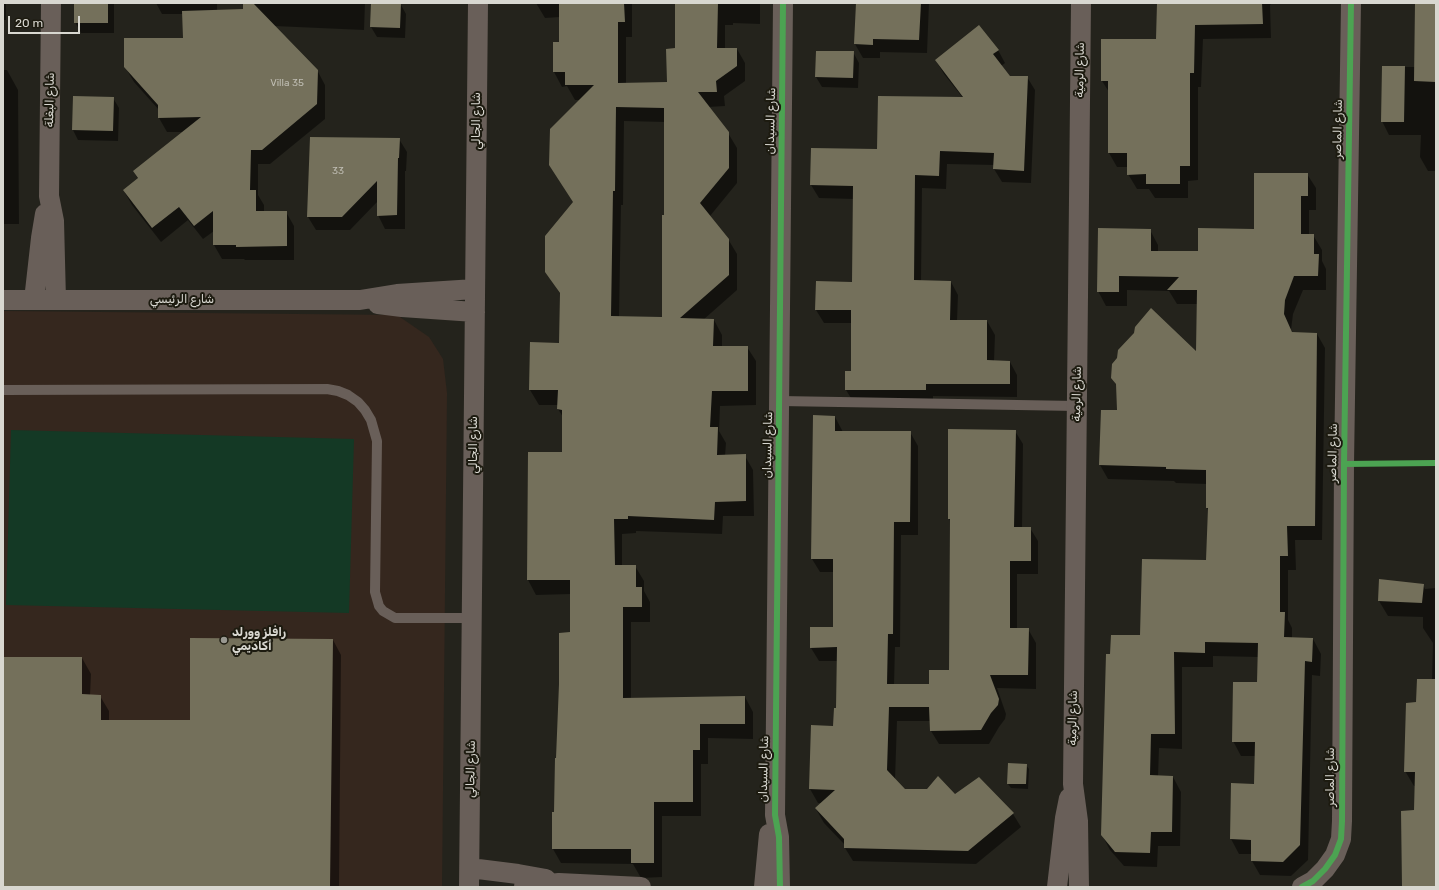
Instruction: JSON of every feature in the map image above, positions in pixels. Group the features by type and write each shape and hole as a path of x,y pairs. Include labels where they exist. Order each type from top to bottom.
{"street":[{"name":"شارع البغلة","path":"51,3 49,196 54,221 56,300"},
{"name":"شارع الجالي","path":"470,877 478,3"},
{"name":"شارع السيدان","path":"780,887 780,837 775,815 783,3"},
{"name":"شارع الرمية","path":"1079,887 1078,821 1073,784 1081,3"},
{"name":"شارع الماصر","path":"1302,887 1313,881 1325,870 1335,855 1340,839 1342,822 1344,464 1351,3"},
{"name":"شارع البغلة","path":"34,300 42,224 49,196"},
{"name":"شارع الرئيسي","path":"3,300 360,300 397,294 475,289"},
{"name":"شارع الرئيسي","path":"360,300 388,306 475,312"},
{"name":"شارع الرمية","path":"1057,887 1065,818 1073,784"},
{"name":"شارع السيدان","path":"764,887 768,837 771,822 775,815"},
{"path":"470,877 532,876 559,883"},
{"path":"524,887 559,883 641,887"}],"lane":[{"path":"3,390 327,388 348,395 358,402 365,410 371,420 377,442 375,592 379,606 395,618 472,618"},
{"path":"780,400 1076,406"}],"shaded area":[{"name":"رافلز وورلد أكاديمي","path":"3,311 397,315 429,337 443,359 447,393 442,887 3,887"}],"green space":[{"path":"11,430 354,439 349,613 6,605"}],"building":[{"path":"74,3 108,3 108,23 74,23"},
{"path":"243,3 253,3 318,70 317,104 262,150 251,150 250,190 256,190 256,211 287,211 287,246 236,247 236,245 213,245 213,211 194,226 179,207 152,228 123,190 138,178 133,171 201,117 158,118 158,105 124,67 124,38 183,38 182,11 243,9"},
{"path":"371,3 401,3 400,28 370,27"},
{"path":"559,3 624,3 625,22 618,22 618,83 667,82 666,49 675,48 675,3 718,3 717,48 737,48 737,66 716,81 717,92 698,92 729,132 729,168 700,203 729,239 729,275 680,318 714,319 713,346 748,346 748,391 712,391 710,427 718,427 717,455 746,454 746,501 715,502 714,520 628,516 628,519 614,519 615,565 636,565 636,587 642,587 642,607 623,607 623,698 745,696 745,724 700,724 700,750 693,750 693,802 654,802 654,863 631,863 631,849 552,849 552,812 554,812 559,684 559,633 570,632 570,580 527,580 528,452 562,452 562,410 557,409 558,390 529,390 530,342 559,343 560,293 545,272 545,236 573,202 549,165 550,129 594,85 565,85 565,72 553,72 553,42 559,42","holes":["616,107 664,108 662,317 611,316"]},
{"path":"856,3 921,3 919,40 873,39 873,45 854,44"},
{"path":"1157,3 1262,3 1263,24 1195,25 1194,73 1190,73 1190,166 1180,166 1180,184 1146,184 1146,174 1127,175 1127,153 1108,153 1108,81 1101,81 1101,39 1156,39"},
{"path":"1415,3 1436,3 1436,82 1414,81"},
{"path":"979,25 999,50 993,54 1010,76 1028,76 1024,171 993,169 994,153 940,151 939,176 915,175 914,280 951,281 950,320 987,320 987,360 1010,361 1010,384 926,384 926,390 845,390 845,371 851,371 851,310 815,310 816,281 852,282 853,186 810,185 811,148 877,149 878,96 963,97 935,60"},
{"path":"816,51 854,51 853,78 815,77"},
{"path":"1382,66 1405,66 1404,122 1381,122"},
{"path":"73,96 114,97 113,131 72,130"},
{"path":"310,137 400,138 398,158 397,215 377,216 377,181 342,217 307,217"},
{"path":"1254,173 1308,173 1308,196 1301,196 1301,234 1314,234 1314,254 1319,254 1318,276 1294,276 1285,300 1284,314 1292,332 1317,333 1315,526 1287,526 1288,556 1280,556 1280,612 1285,612 1284,637 1313,638 1312,662 1305,661 1300,845 1283,862 1251,861 1251,840 1230,839 1231,783 1254,784 1255,742 1232,742 1233,682 1257,682 1258,643 1205,642 1205,653 1174,652 1175,734 1151,734 1150,775 1173,776 1172,832 1151,832 1150,853 1115,852 1101,835 1106,654 1110,654 1111,635 1140,635 1142,559 1206,560 1208,508 1206,508 1206,470 1099,465 1101,410 1117,410 1116,384 1111,378 1112,364 1117,358 1118,350 1134,333 1135,327 1151,308 1196,351 1197,290 1167,290 1179,277 1119,276 1119,292 1097,292 1098,228 1151,229 1151,251 1198,251 1198,228 1254,229"},
{"path":"813,415 835,416 835,431 911,431 910,522 894,522 893,634 888,634 887,684 929,684 929,670 949,670 950,519 948,519 948,429 1016,430 1014,527 1031,527 1031,561 1010,561 1010,628 1029,628 1028,675 990,675 999,699 998,705 991,713 981,730 930,731 929,707 889,707 887,770 905,789 927,789 938,776 955,794 979,777 1014,813 968,851 844,848 844,839 815,808 835,790 809,789 811,725 833,726 834,708 836,708 837,647 810,648 810,627 833,627 833,559 811,559"},
{"path":"1379,579 1424,584 1422,603 1378,601"},
{"path":"190,638 333,639 330,887 3,887 3,657 82,657 82,694 101,695 101,720 190,720"},
{"path":"1417,679 1436,679 1436,887 1402,887 1401,811 1414,810 1415,772 1404,772 1406,703 1416,702"},
{"path":"1008,763 1027,764 1026,784 1007,784"}],"cycle path":[{"path":"780,887 779,837 775,815 783,3"},
{"path":"1302,887 1313,881 1325,869 1335,855 1341,839 1342,821 1344,464 1351,3"},
{"path":"1344,464 1436,463"}],"place":[{"name":"رافلز وورلد أكاديمي","path":"224,640"}]}
